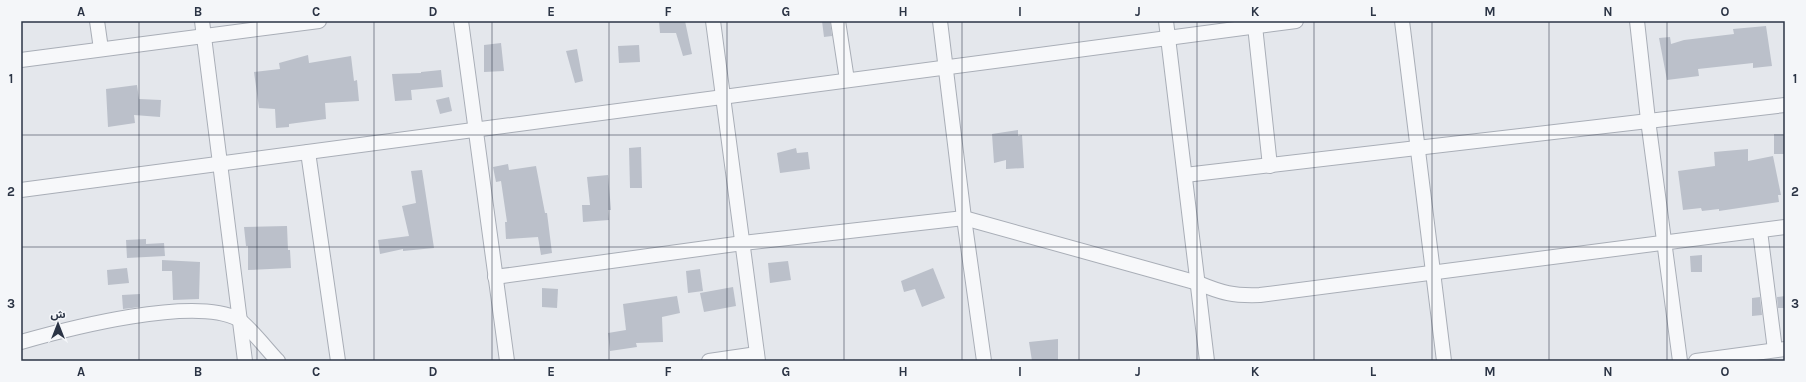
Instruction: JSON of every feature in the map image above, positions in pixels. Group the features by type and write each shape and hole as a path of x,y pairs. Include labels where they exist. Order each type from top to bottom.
{"street":[{"path":"97,21 101,50"},
{"path":"202,21 245,361"},
{"path":"21,60 319,21"},
{"path":"462,21 507,361"},
{"path":"709,361 758,358 713,21"},
{"path":"838,21 847,80"},
{"path":"940,21 964,218 984,361"},
{"path":"1166,21 1207,361"},
{"path":"21,190 1296,21"},
{"path":"1402,21 1444,361"},
{"path":"1637,21 1648,120 1680,361"},
{"path":"1255,26 1270,166"},
{"path":"1185,175 1785,105"},
{"path":"308,152 338,361"},
{"path":"495,277 743,243 964,218 1198,283 1236,296 1260,295 1785,227"},
{"path":"1696,361 1780,350 1760,230"},
{"path":"21,342 62,330 121,318 186,312 221,314 240,320 278,361"}],"building":[{"path":"659,21 685,21 692,54 683,56 676,33 660,33"},
{"path":"822,21 830,21 832,36 824,37"},
{"path":"1766,26 1772,66 1753,68 1753,63 1698,69 1699,76 1667,80 1659,38 1670,37 1671,44 1684,40 1734,34 1733,29"},
{"path":"501,43 504,71 484,72 484,45"},
{"path":"639,45 640,62 619,63 618,46"},
{"path":"577,49 583,81 575,83 566,51"},
{"path":"308,55 309,63 351,56 354,81 357,80 359,101 325,103 326,119 289,124 289,127 276,128 275,109 259,108 254,72 280,69 279,63"},
{"path":"441,70 443,87 411,90 412,100 395,101 392,74 421,73"},
{"path":"137,85 139,99 161,100 160,117 134,115 135,123 108,127 106,89"},
{"path":"449,97 452,111 440,114 436,100"},
{"path":"1018,130 1018,136 1022,135 1024,168 1006,169 1006,160 994,163 992,134"},
{"path":"1774,134 1785,134 1785,154 1774,154"},
{"path":"641,147 642,188 630,188 629,148"},
{"path":"796,148 797,153 808,152 810,169 780,173 777,153"},
{"path":"1748,149 1748,161 1773,156 1781,195 1778,195 1779,202 1719,211 1719,209 1702,211 1701,208 1683,210 1678,171 1715,166 1714,152"},
{"path":"508,164 509,170 536,166 545,213 547,213 552,253 541,255 538,237 506,239 505,222 507,222 501,181 496,182 493,167"},
{"path":"422,170 434,248 403,251 403,249 380,254 378,240 409,236 402,206 416,203 411,171"},
{"path":"608,175 611,210 608,210 609,220 583,222 582,205 590,205 587,177"},
{"path":"287,226 288,250 290,250 291,268 248,270 248,246 246,246 244,227"},
{"path":"146,239 146,244 164,243 165,256 127,258 126,240"},
{"path":"1702,255 1702,272 1691,272 1690,256"},
{"path":"162,260 200,262 199,299 173,300 172,271 162,271"},
{"path":"788,261 791,280 770,283 768,263"},
{"path":"127,268 129,283 108,285 107,270"},
{"path":"933,268 945,298 922,307 915,289 904,292 901,281"},
{"path":"700,269 703,291 688,293 686,271"},
{"path":"733,287 736,306 704,312 700,293"},
{"path":"542,288 558,289 557,308 542,307"},
{"path":"140,294 140,307 123,309 122,295"},
{"path":"677,296 680,313 662,317 663,342 636,343 637,347 610,351 608,333 626,330 623,304"},
{"path":"1785,296 1785,308 1778,308 1777,297"},
{"path":"1760,297 1762,315 1752,316 1752,298"},
{"path":"1058,339 1058,361 1032,361 1029,342"}]}
